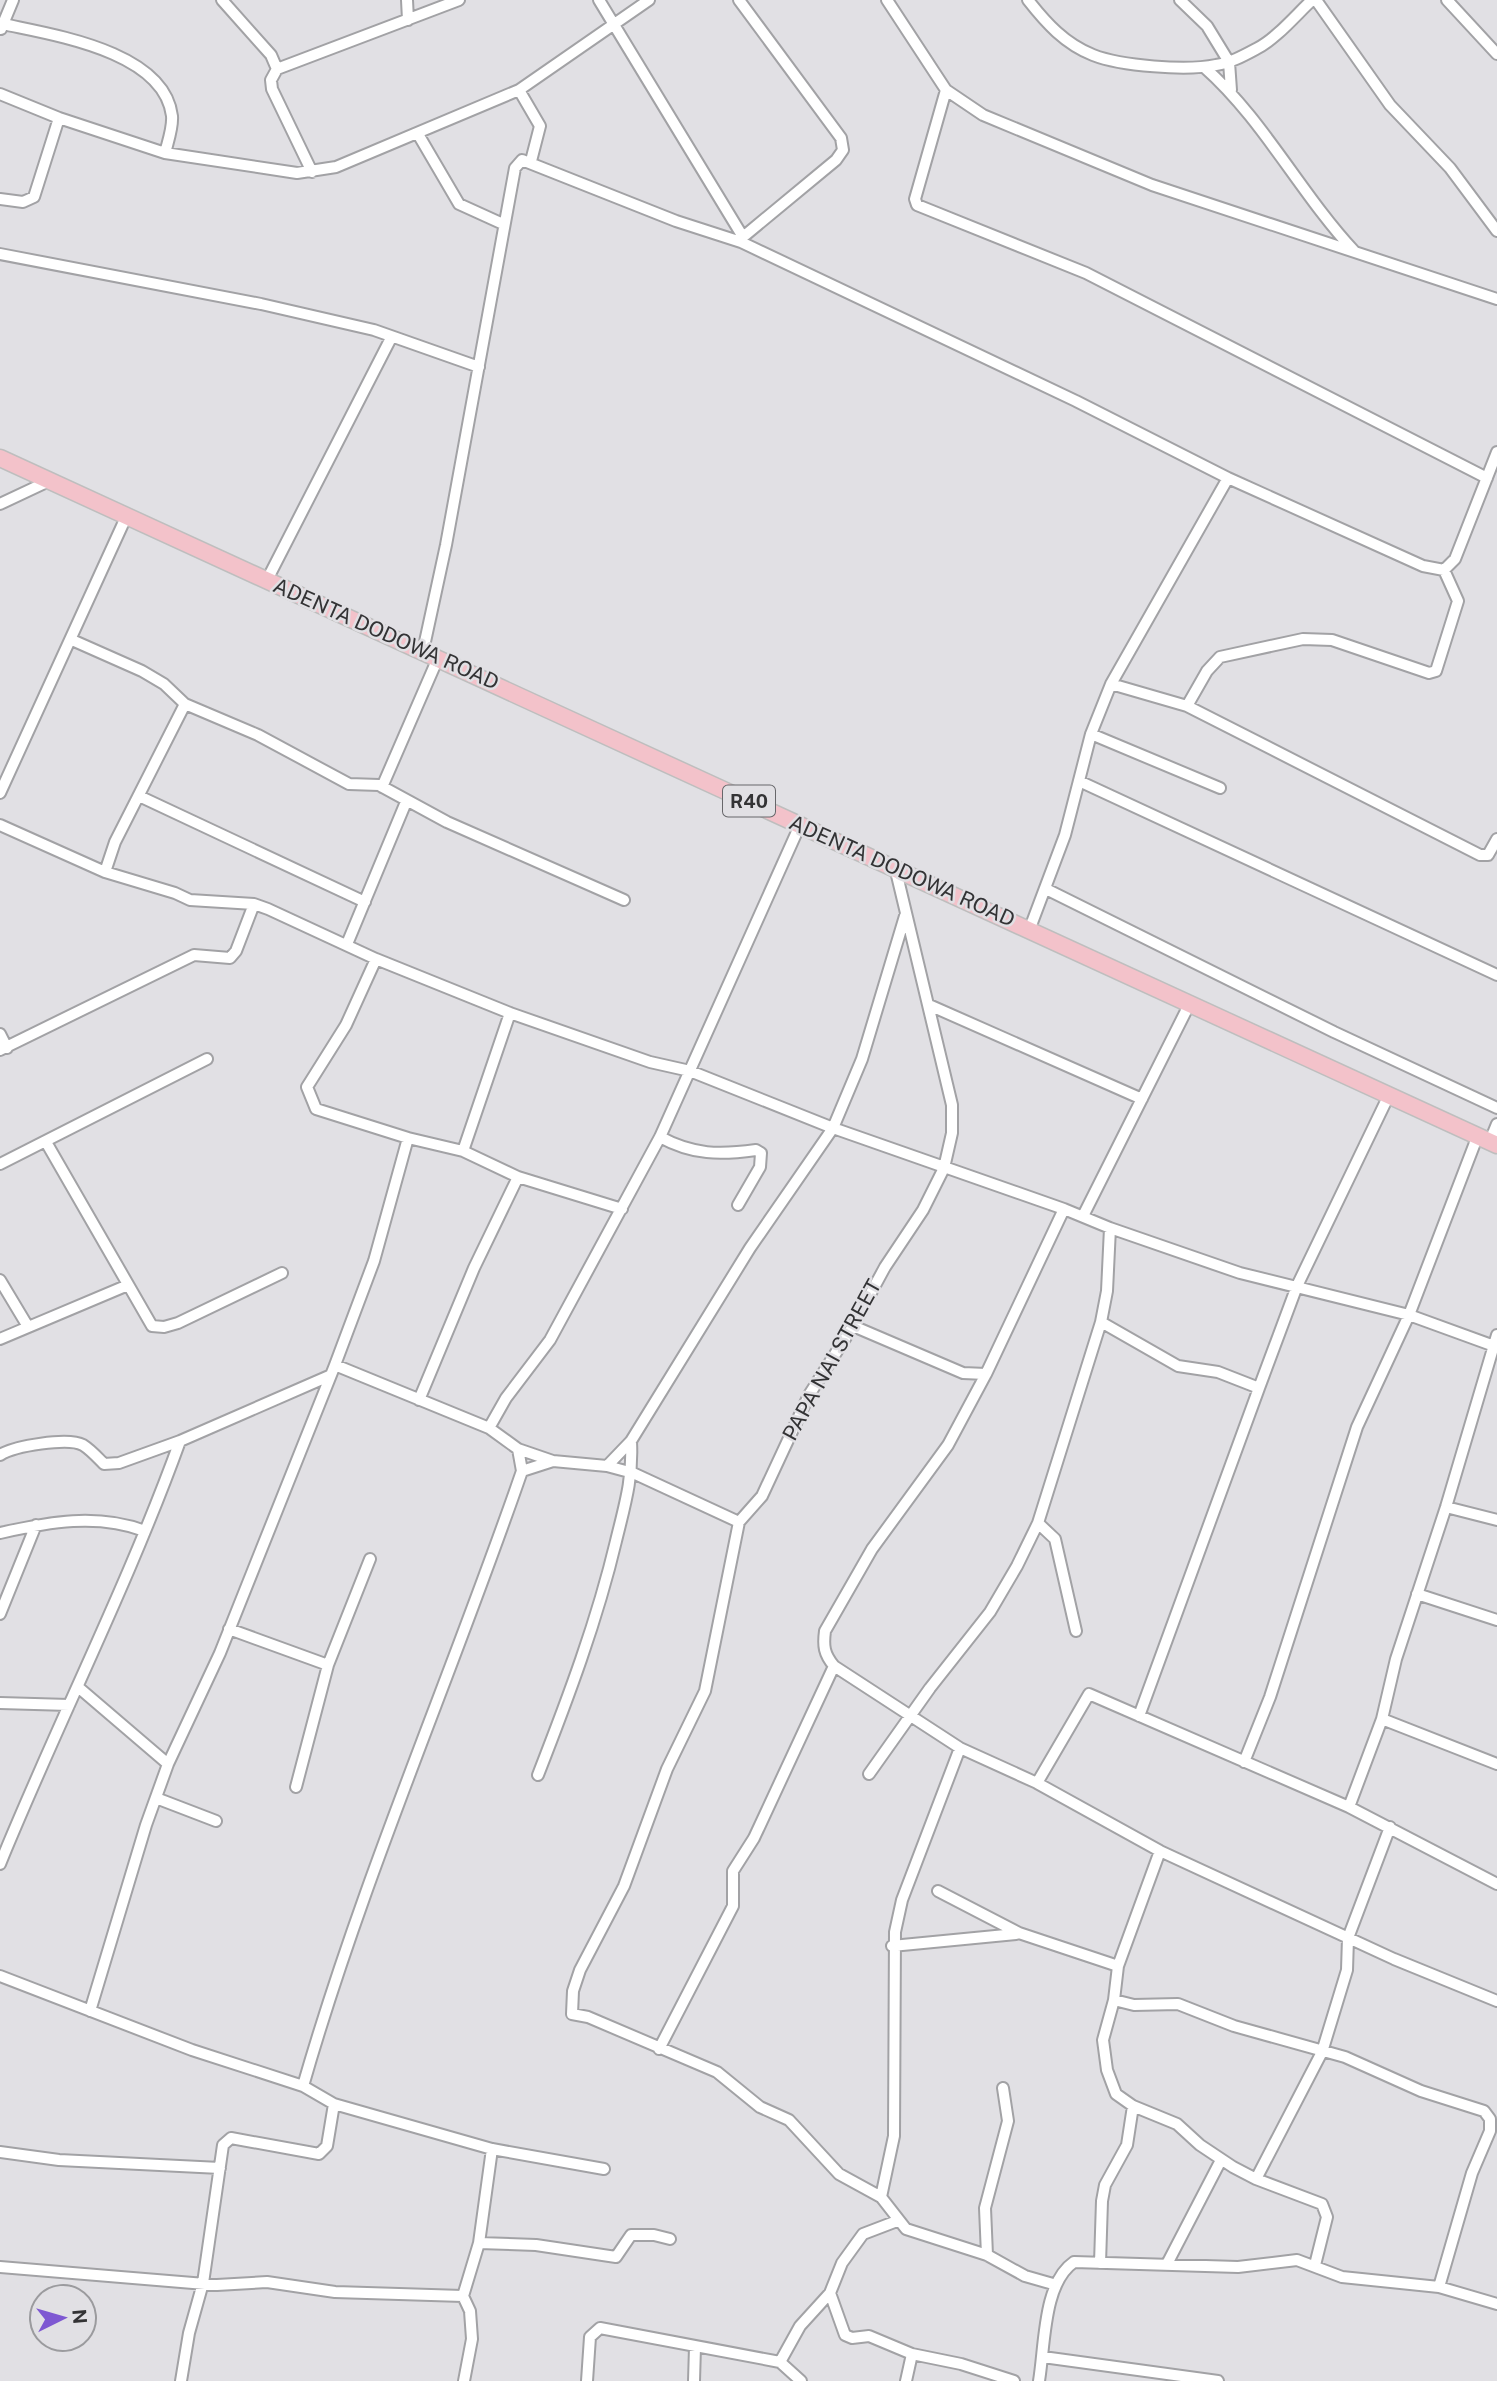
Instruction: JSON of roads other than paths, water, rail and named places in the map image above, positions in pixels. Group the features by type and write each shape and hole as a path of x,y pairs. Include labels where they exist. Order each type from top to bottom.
{"main road":[{"name":"ADENTA DODOWA ROAD","path":"0,458 1488,1140"}],"street":[{"path":"13,0 1,28 65,37 113,54 145,71 166,97 172,112 165,153"},
{"path":"222,0 271,55 277,69"},
{"path":"407,0 408,20"},
{"path":"312,172 272,89 271,80 277,69 459,0"},
{"path":"599,0 742,239"},
{"path":"0,94 60,118 165,153 297,173 312,172 336,167 519,90 649,0"},
{"path":"738,0 841,138 843,150 836,160 742,239"},
{"path":"887,0 946,90 983,115 1152,185 1497,299"},
{"path":"1028,0 1055,31 1093,55 1152,64 1204,67 1230,62 1259,48 1314,0 1390,105 1450,168 1497,231"},
{"path":"1180,0 1207,26 1230,62 1231,90"},
{"path":"1447,0 1497,54"},
{"path":"1204,67 1231,90 1326,221 1355,252"},
{"path":"519,90 540,126 531,160"},
{"path":"946,90 915,199 917,205 1086,273 1487,478"},
{"path":"0,199 23,202 34,197 60,118"},
{"path":"418,134 459,204 503,224"},
{"path":"382,787 430,654 503,224 515,168 522,160 531,160 676,221 742,239 939,339 1076,401 1228,478 1423,566 1444,570"},
{"path":"1315,239 1326,221"},
{"path":"0,254 261,304 373,330 479,367"},
{"path":"267,580 391,338"},
{"path":"1444,570 1455,559 1497,453"},
{"path":"1030,929 1046,889 1091,734 1111,684 1228,478"},
{"path":"0,504 51,480"},
{"path":"0,793 127,515"},
{"path":"1187,706 1207,671 1220,657 1303,639 1332,640 1429,673 1436,671 1458,601 1444,570"},
{"path":"72,640 142,671 164,684 185,704 258,735 349,784 382,787 406,802 624,900"},
{"path":"1111,684 1187,706 1480,855 1488,855 1497,839"},
{"path":"105,872 115,842 185,704"},
{"path":"1091,734 1220,788"},
{"path":"1079,781 1497,975"},
{"path":"139,796 365,902"},
{"path":"347,944 406,802"},
{"path":"0,825 105,872 198,902 254,904 376,959 510,1013 650,1062 690,1071 833,1129 1064,1209 1110,1228 1240,1272 1409,1315 1496,1342 1447,1507 1417,1594 1382,1719 1349,1807"},
{"path":"489,1428 506,1398 550,1340 660,1137 800,825"},
{"name":"PAPA NAI STREET","path":"659,2049 588,2017 572,2014 573,1991 580,1970 638,1855 667,1769 705,1691 739,1522 762,1496 797,1416 853,1326 885,1267 923,1210 944,1168 952,1133 952,1105 895,867"},
{"path":"1046,889 1334,1032 1497,1108"},
{"path":"0,1034 3,1049 194,955 230,958 236,951 254,904"},
{"path":"607,1466 631,1441 750,1248 833,1129 862,1059 906,913"},
{"path":"376,959 345,1025 307,1087 308,1097 316,1109 408,1138 463,1151 518,1177 622,1209"},
{"path":"1083,1216 1190,1003"},
{"path":"929,1005 1142,1099"},
{"path":"463,1151 510,1013"},
{"path":"0,1164 207,1059"},
{"path":"1139,1716 1297,1286 1389,1095"},
{"path":"1244,1762 1270,1697 1357,1427 1497,1124"},
{"path":"660,1137 677,1146 704,1153 756,1150 761,1153 760,1167 737,1205"},
{"path":"90,2011 156,1798 169,1763 197,1707 335,1365 374,1261 408,1138"},
{"path":"46,1142 152,1326 164,1327 282,1273"},
{"path":"419,1400 474,1268 518,1177"},
{"path":"1064,1209 986,1374 948,1445 872,1549 825,1631 824,1651 834,1666 960,1748 1037,1783 1160,1851 1348,1938 1497,2001"},
{"path":"869,1774 999,1598 1038,1523 1101,1322 1107,1291 1110,1228"},
{"path":"0,1280 27,1325"},
{"path":"0,1339 27,1325 37,1325 128,1285"},
{"path":"1101,1322 1178,1366 1217,1373 1259,1388"},
{"path":"853,1326 963,1373 986,1374"},
{"path":"335,1365 489,1428 518,1449 552,1461 607,1466 633,1473 739,1522"},
{"path":"963,1373 975,1393"},
{"path":"0,1455 10,1450 46,1444 79,1444 104,1464 111,1465 180,1441 329,1376"},
{"path":"0,1864 145,1531 180,1441"},
{"path":"538,1775 576,1677 609,1570 633,1473 631,1441"},
{"path":"303,2086 363,1901 478,1598 522,1471 518,1449"},
{"path":"522,1471 552,1461"},
{"path":"1447,1507 1497,1520"},
{"path":"0,1533 36,1525 92,1520 119,1521 145,1531"},
{"path":"1038,1523 1055,1539 1076,1630"},
{"path":"0,1614 36,1525"},
{"path":"296,1787 328,1665 370,1559"},
{"path":"1417,1594 1497,1620"},
{"path":"229,1629 328,1665"},
{"path":"834,1666 754,1838 733,1871 733,1906 659,2049 717,2072 760,2107 789,2120 839,2174 881,2197 897,2221 918,2234 987,2255 1025,2276 1053,2284"},
{"path":"78,1687 169,1763"},
{"path":"1037,1783 1088,1694 1349,1807 1497,1884"},
{"path":"0,1703 69,1705"},
{"path":"1382,1719 1497,1764"},
{"path":"881,2197 894,2136 892,1945 902,1900 960,1748"},
{"path":"156,1798 216,1821"},
{"path":"1256,2179 1322,2052 1347,1970 1348,1938 1390,1827"},
{"path":"1160,1851 1118,1966 1114,2000 1103,2040 1107,2070 1116,2094 1133,2106 1177,2124 1221,2160 1256,2179 1313,2199 1326,2209 1315,2265"},
{"path":"938,1891 1019,1933 1118,1966"},
{"path":"892,1945 1019,1933"},
{"path":"0,1976 192,2050 303,2086 334,2105 492,2149 604,2169"},
{"path":"1114,2000 1134,2005 1178,2004 1234,2025 1345,2057 1421,2091 1483,2111 1494,2128 1472,2173 1439,2287"},
{"path":"987,2255 985,2208 1008,2121 1003,2088"},
{"path":"181,2381 189,2333 203,2283 223,2145 231,2138 316,2154 322,2152 327,2146 334,2105"},
{"path":"1100,2263 1105,2185 1127,2145 1133,2106"},
{"path":"464,2381 472,2339 470,2311 463,2296 479,2243 492,2149"},
{"path":"0,2152 59,2160 220,2168"},
{"path":"1167,2264 1221,2160"},
{"path":"780,2362 800,2326 830,2293 842,2263 863,2234 897,2221"},
{"path":"479,2243 536,2245 616,2257 631,2235 654,2235 670,2239"},
{"path":"1039,2381 1053,2284 1062,2270 1074,2262 1238,2267 1297,2260 1342,2277 1439,2287 1497,2304"},
{"path":"0,2267 203,2283 267,2282 335,2292 463,2296"},
{"path":"830,2293 845,2334 852,2338 869,2336 912,2354 961,2364 1014,2381"},
{"path":"587,2381 590,2337 600,2328 780,2362 801,2381"},
{"path":"694,2381 695,2347"},
{"path":"906,2381 912,2354"},
{"path":"1043,2357 1154,2376 1218,2381"}]}
